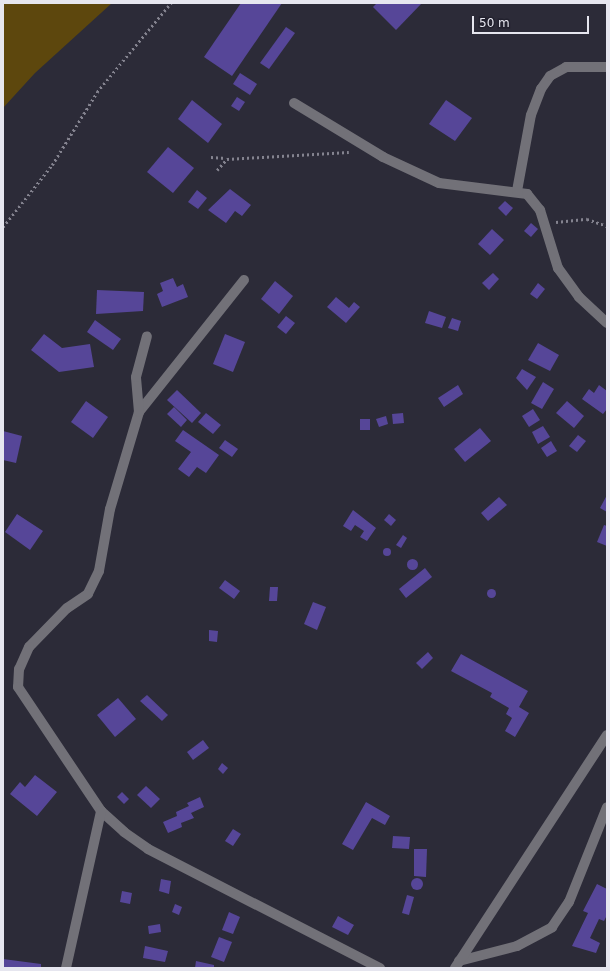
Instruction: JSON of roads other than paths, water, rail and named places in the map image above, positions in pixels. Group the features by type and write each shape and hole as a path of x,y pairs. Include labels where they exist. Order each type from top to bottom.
{"street":[{"path":"517,191 531,115 541,89 550,76 566,67 607,67"},
{"path":"294,103 372,151 439,183 517,191 534,201 546,223 558,268 578,297 607,323"},
{"path":"139,412 244,280"},
{"path":"147,336 136,377 139,412 110,509 99,572 88,594 67,608 33,642 20,669 18,687 23,699 102,811 148,849 380,968"},
{"path":"457,964 607,735"},
{"path":"457,964 517,946 552,927 569,902 607,807"},
{"path":"66,968 102,811"}]}
